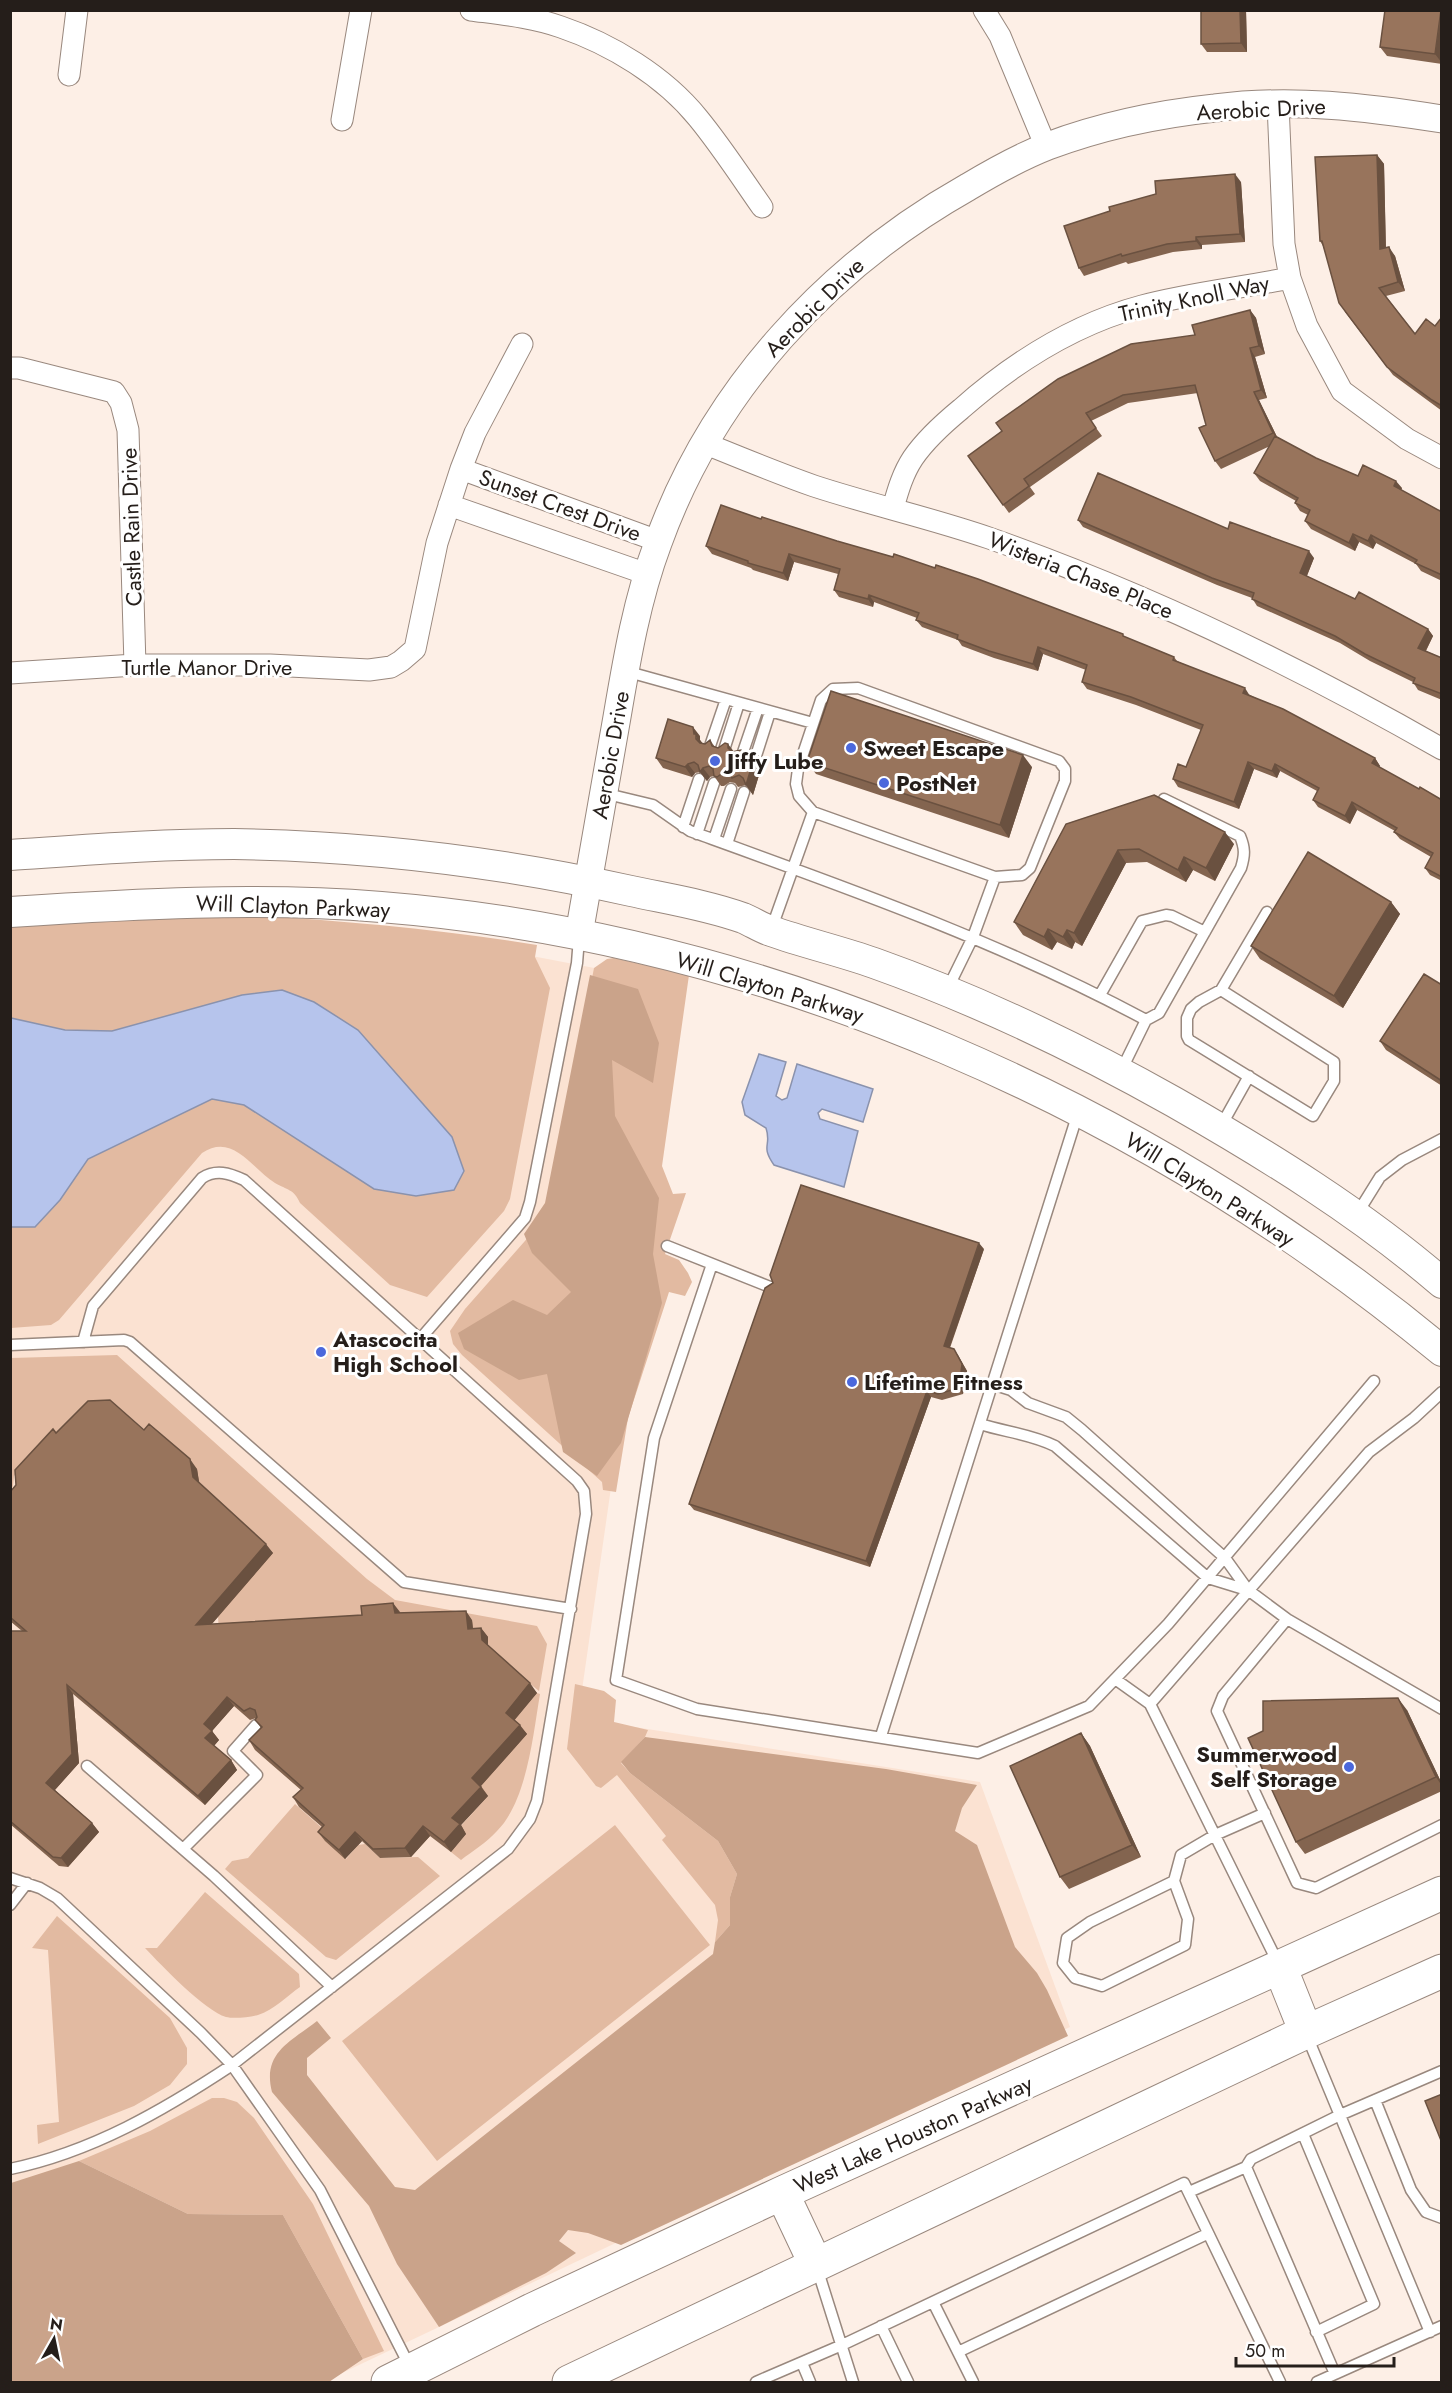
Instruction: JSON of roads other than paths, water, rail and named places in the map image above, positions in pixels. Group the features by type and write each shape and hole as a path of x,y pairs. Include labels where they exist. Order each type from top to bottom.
{"main road":[{"path":"10,855 155,845 235,844 312,848 460,861 589,881 743,918 771,931 872,962 946,991 1032,1029 1120,1072 1219,1128 1355,1217 1442,1283"},
{"name":"Will Clayton Parkway","path":"10,912 191,902 293,902 398,909 579,934 620,943 792,991 892,1026 978,1063 1078,1111 1178,1165 1338,1272 1442,1351"},
{"name":"West Lake Houston Parkway","path":"405,2378 532,2310 782,2193 1442,1893"},
{"path":"1280,1967 1306,2032"},
{"path":"569,2382 1306,2032 1442,1971"},
{"path":"782,2193 816,2265"}],"street":[{"path":"69,75 77,10"},
{"path":"342,120 361,10"},
{"path":"471,10 560,26 594,40 628,59 663,83 696,116 762,207"},
{"path":"984,10 999,36 1046,147"},
{"path":"1278,104 1282,220 1290,278 1307,326 1342,391 1407,439 1442,458"},
{"name":"Aerobic Drive","path":"579,934 625,671 647,574 658,541 680,488 704,443 753,368 821,293 876,246 936,204 998,169 1046,147 1095,131 1217,107 1278,104 1346,106 1442,119"},
{"name":"Trinity Knoll Way","path":"893,508 902,478 913,458 929,437 980,392 1041,350 1081,329 1142,306 1290,278"},
{"path":"449,505 480,423 522,345"},
{"name":"Castle Rain Drive","path":"10,368 19,368 114,392 122,403 128,430 135,665"},
{"name":"Wisteria Chase Place","path":"704,443 753,464 816,486 1012,546 1190,619 1316,681 1442,749"},
{"name":"Sunset Crest Drive","path":"461,470 658,541"},
{"name":"Sunset Crest Drive","path":"449,505 647,574"},
{"name":"Turtle Manor Drive","path":"10,673 135,665 270,666 369,670 391,667 415,649 437,543 449,505"}],"lane":[{"path":"625,671 813,723"},
{"path":"858,688 1059,761 1065,769 1065,781 1030,868 1022,875 994,878 813,812 799,796 796,784 798,769 813,723 821,700 833,689 858,688"},
{"path":"710,746 726,699"},
{"path":"724,750 739,703"},
{"path":"742,755 758,708"},
{"path":"755,759 770,712"},
{"path":"683,827 699,779"},
{"path":"697,834 714,783"},
{"path":"714,839 731,789"},
{"path":"727,844 744,792"},
{"path":"603,794 653,805 683,827 697,834 973,937 1100,995 1146,1020"},
{"path":"1120,1072 1146,1020 1160,1013 1205,932 1241,867 1245,847 1240,836 1164,799"},
{"path":"771,931 813,812"},
{"path":"946,991 973,937 994,878"},
{"path":"1221,990 1334,1062 1334,1081 1313,1116 1190,1041 1187,1036 1187,1018 1191,1009 1221,990 1267,912"},
{"path":"1100,995 1142,921 1166,915 1172,916 1205,932"},
{"path":"421,1338 525,1218 577,963 579,934"},
{"path":"1219,1128 1249,1077"},
{"path":"881,1736 1078,1111"},
{"path":"1355,1217 1380,1177 1402,1161 1442,1139"},
{"path":"10,2169 46,2160 115,2134 153,2115 232,2065 508,1849 521,1832 537,1801 586,1514 584,1491 569,1474 244,1180 221,1172 210,1173 202,1178 93,1306 83,1342"},
{"path":"668,1246 770,1287"},
{"path":"712,1264 654,1438 616,1680 697,1709 978,1752 1089,1706 1168,1624 1374,1381"},
{"path":"10,1345 130,1342 404,1582 571,1609"},
{"path":"992,1384 1011,1390 1028,1403 1066,1417 1225,1558 1248,1590 1287,1619 1442,1709"},
{"path":"1150,1704 1370,1452 1414,1418 1442,1392"},
{"path":"980,1424 1004,1432 1040,1439 1055,1446 1208,1578 1248,1590"},
{"path":"1287,1619 1223,1696 1217,1711 1297,1883 1316,1888 1442,1825"},
{"path":"1115,1679 1150,1704 1280,1967"},
{"path":"183,1849 257,1775 232,1751 256,1725"},
{"path":"87,1766 183,1849 332,1987"},
{"path":"1174,1881 1090,1922 1067,1938 1063,1963 1075,1978 1102,1986 1185,1945 1188,1919 1174,1881 1181,1855 1215,1835 1265,1813"},
{"path":"10,1878 27,1883 57,1898 201,2032 232,2065 320,2190 405,2378"},
{"path":"10,1905 27,1883"},
{"path":"1306,2032 1340,2115 1436,2332"},
{"path":"1189,2192 1246,2167 1251,2159 1340,2115 1442,2071"},
{"path":"1375,2100 1411,2190 1426,2212 1442,2218"},
{"path":"1303,2134 1374,2304 1316,2332"},
{"path":"1246,2167 1335,2374"},
{"path":"756,2382 842,2345 1184,2183 1280,2382"},
{"path":"958,2352 1207,2234"},
{"path":"816,2265 853,2382"},
{"path":"933,2302 973,2382"},
{"path":"881,2326 908,2382"},
{"path":"1317,2382 1436,2332 1442,2326"},
{"path":"802,2363 810,2382"}],"water":[{"path":"282,990 314,1002 358,1030 452,1137 464,1171 454,1190 416,1196 374,1189 244,1105 212,1099 88,1159 60,1200 35,1227 11,1227 11,1018 65,1030 112,1031 242,995"},
{"path":"759,1054 786,1062 776,1096 782,1100 787,1098 797,1064 873,1089 863,1122 822,1109 818,1113 820,1119 858,1131 844,1187 774,1165 767,1149 766,1128 745,1115 742,1102"}],"place":[{"name":"Sweet Escape","path":"851,748"},
{"name":"Jiffy Lube","path":"715,761"},
{"name":"PostNet","path":"884,783"},
{"name":"Atascocita High School","path":"321,1352"},
{"name":"Lifetime Fitness","path":"852,1382"},
{"name":"Summerwood Self Storage","path":"1349,1767"}]}
